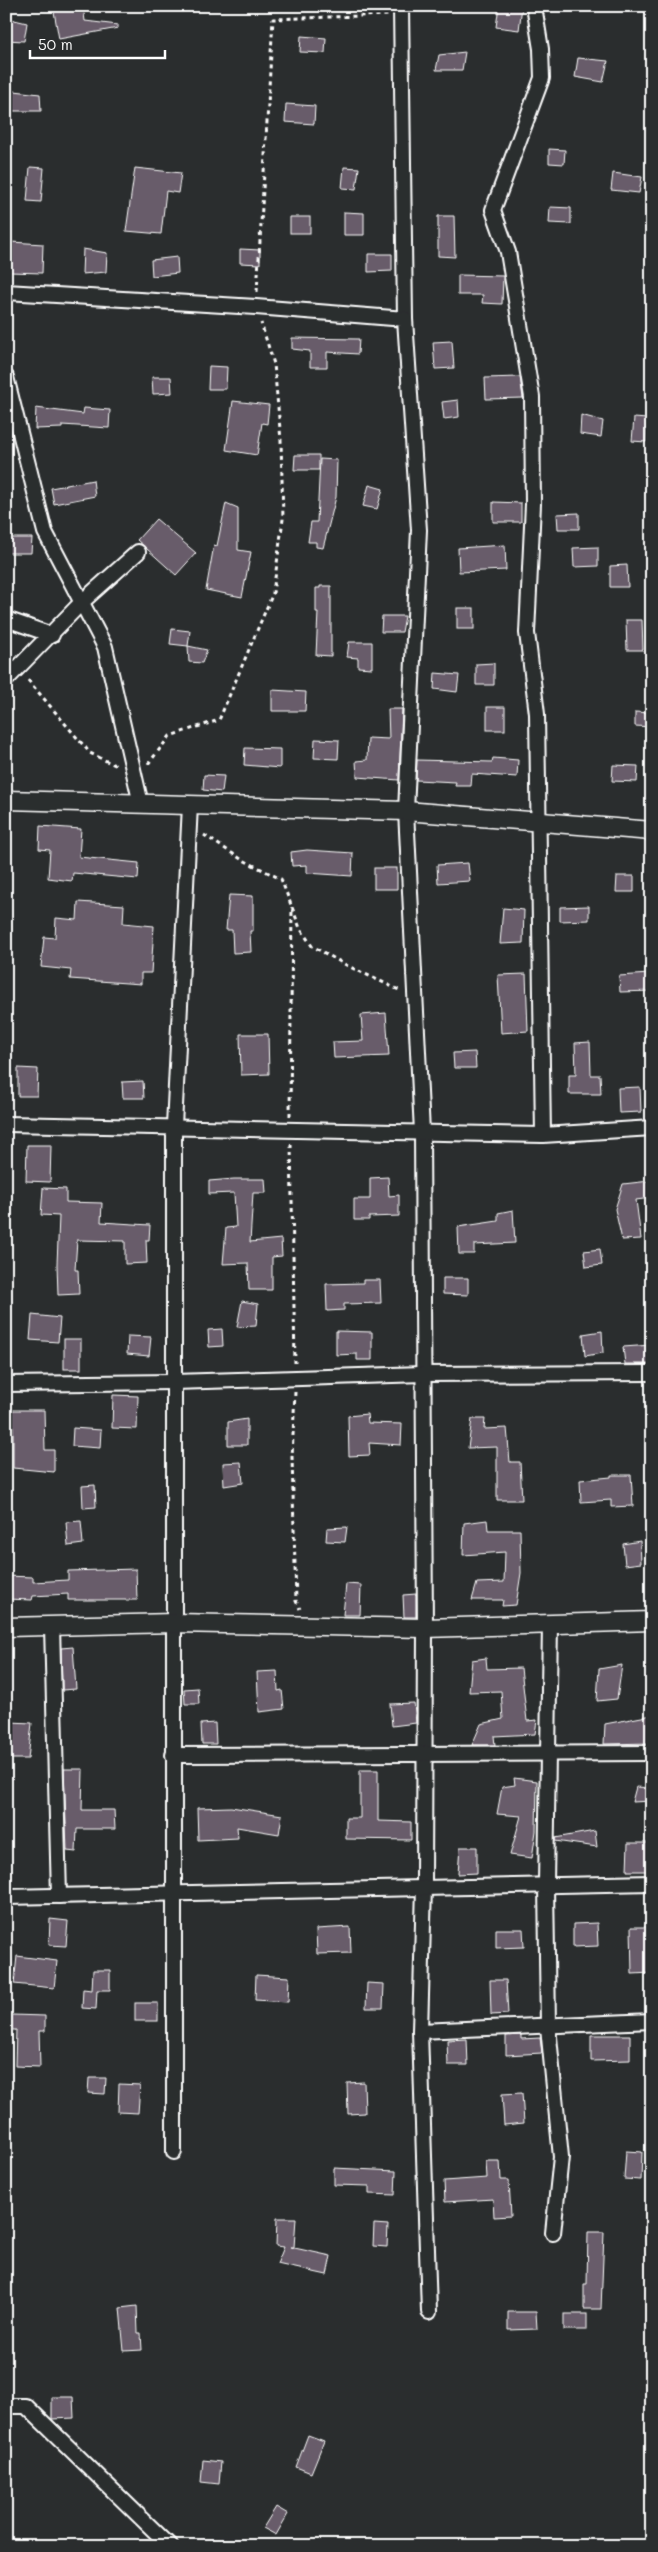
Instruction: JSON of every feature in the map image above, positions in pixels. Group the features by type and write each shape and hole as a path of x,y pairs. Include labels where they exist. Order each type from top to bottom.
{"street":[{"path":"534,6 541,49 542,78 493,210 508,252 532,397 533,504 527,633 537,714 543,1135"},
{"path":"401,11 405,319 420,530 406,811 422,1132 425,1756 420,2031 429,2312"},
{"path":"6,292 256,307 405,319"},
{"path":"6,377 45,532 83,601 105,648 141,804"},
{"path":"6,680 52,635 83,601 138,552"},
{"path":"6,619 52,635"},
{"path":"6,800 406,811 652,831"},
{"path":"174,2152 174,1126 190,805"},
{"path":"6,1124 543,1135 652,1128"},
{"path":"6,1384 174,1382 423,1374 652,1373"},
{"path":"6,1627 174,1623 425,1628 652,1621"},
{"path":"550,1624 546,1884 548,2027 561,2156 553,2233"},
{"path":"52,1626 59,1896"},
{"path":"173,1755 425,1756 652,1753"},
{"path":"6,1897 652,1883"},
{"path":"420,2031 548,2027 652,2021"},
{"path":"6,2406 26,2406 170,2546"}],"path":[{"path":"50,705 90,753 121,768 135,780 170,736 220,720 273,593 283,519 281,440 274,364 256,307 273,19 401,11"},
{"path":"189,825 241,859 281,879 300,928 312,946 402,992 415,990"},
{"path":"292,907 290,1129 295,1378 292,1457 296,1600 308,1626"}],"building":[{"path":"53,6 83,6 85,21 118,25 118,28 59,39"},
{"path":"499,6 522,6 519,30 496,27"},
{"path":"6,18 27,23 24,41 6,40"},
{"path":"301,36 326,38 325,53 300,52"},
{"path":"465,52 462,70 436,70 439,55"},
{"path":"578,58 608,61 603,82 575,77"},
{"path":"6,90 40,94 41,111 8,111"},
{"path":"286,104 315,106 314,124 285,122"},
{"path":"549,149 565,150 564,164 549,163"},
{"path":"30,167 44,168 41,202 27,201"},
{"path":"344,167 359,168 356,189 342,188"},
{"path":"135,168 181,173 178,193 166,191 161,234 126,231"},
{"path":"613,173 642,177 639,193 611,190"},
{"path":"550,207 571,208 571,224 549,223"},
{"path":"344,212 364,213 364,235 344,235"},
{"path":"438,216 454,216 455,257 438,256"},
{"path":"290,217 310,217 310,233 290,233"},
{"path":"11,242 43,244 42,273 10,272"},
{"path":"83,249 107,253 106,272 82,274"},
{"path":"240,249 260,250 260,264 240,263"},
{"path":"368,254 392,254 392,271 368,272"},
{"path":"177,257 178,273 152,276 151,260"},
{"path":"458,275 503,276 502,304 482,303 483,295 458,295"},
{"path":"292,338 359,339 358,354 327,352 327,367 310,367 310,351 292,349"},
{"path":"452,341 454,368 435,369 433,342"},
{"path":"209,366 227,367 226,389 208,389"},
{"path":"152,377 171,377 172,393 153,394"},
{"path":"520,377 523,398 486,399 485,378"},
{"path":"458,400 459,417 444,419 442,402"},
{"path":"233,401 269,405 267,424 262,423 257,455 226,450"},
{"path":"36,408 83,414 84,408 110,410 109,428 62,425 62,428 35,429"},
{"path":"581,415 603,421 601,437 580,434"},
{"path":"634,418 647,419 646,442 632,441"},
{"path":"295,455 319,455 319,470 294,470"},
{"path":"320,459 337,460 336,497 323,548 316,547 316,542 308,542 311,522 317,522"},
{"path":"93,480 95,496 54,504 51,488"},
{"path":"369,485 383,489 377,509 363,506"},
{"path":"493,502 521,503 521,522 493,522"},
{"path":"226,503 238,508 238,550 251,552 242,597 206,590 214,545 217,546"},
{"path":"579,513 579,529 558,529 557,514"},
{"path":"156,519 196,553 176,575 137,540"},
{"path":"6,538 32,538 31,553 6,553"},
{"path":"505,545 506,570 459,572 458,548"},
{"path":"598,547 598,566 574,567 573,548"},
{"path":"627,565 628,587 610,587 610,566"},
{"path":"320,586 331,586 331,656 316,655 318,612 316,612 316,588 320,588"},
{"path":"457,608 474,608 474,629 457,629"},
{"path":"382,616 405,616 402,632 381,632"},
{"path":"626,620 642,620 643,650 627,650"},
{"path":"172,629 190,631 188,646 170,644"},
{"path":"349,642 372,642 372,668 358,667 358,658 347,657"},
{"path":"188,646 207,650 202,663 189,662"},
{"path":"494,663 494,685 476,685 476,664"},
{"path":"435,673 459,675 457,692 434,689"},
{"path":"272,690 306,692 305,711 272,711"},
{"path":"487,707 505,707 505,730 487,730"},
{"path":"388,709 402,709 399,780 357,777 356,761 367,760 368,738 389,739"},
{"path":"635,712 652,713 652,727 635,726"},
{"path":"315,739 339,740 338,759 314,758"},
{"path":"245,748 280,749 280,768 244,765"},
{"path":"493,758 518,760 517,777 472,774 471,786 455,786 456,782 416,780 417,760 492,762"},
{"path":"613,765 638,766 637,782 612,781"},
{"path":"204,775 224,776 222,792 203,790"},
{"path":"40,826 81,829 79,857 139,863 138,879 73,873 72,881 48,878 50,850 39,849"},
{"path":"307,850 353,853 352,876 307,873 307,865 292,866 291,852"},
{"path":"468,863 470,881 438,883 437,865"},
{"path":"374,868 397,868 397,889 374,889"},
{"path":"617,876 634,876 634,892 616,892"},
{"path":"229,895 253,896 253,931 250,931 251,952 233,953 232,930 226,930"},
{"path":"78,902 124,905 123,923 154,926 151,973 141,973 141,984 70,979 71,970 41,967 44,937 55,938 56,918 77,920"},
{"path":"589,906 589,920 560,921 560,907"},
{"path":"503,908 524,910 523,943 500,944"},
{"path":"526,974 528,1031 501,1033 498,975"},
{"path":"650,974 651,991 620,992 619,976"},
{"path":"386,1013 389,1056 334,1058 333,1042 363,1041 361,1015"},
{"path":"240,1034 268,1034 269,1074 241,1075"},
{"path":"590,1042 591,1075 600,1075 601,1094 569,1094 569,1075 576,1075 575,1043"},
{"path":"475,1052 476,1068 454,1068 453,1053"},
{"path":"18,1068 38,1069 37,1096 18,1096"},
{"path":"143,1081 144,1098 123,1098 122,1082"},
{"path":"640,1087 641,1112 619,1113 618,1088"},
{"path":"27,1145 51,1145 50,1182 26,1181"},
{"path":"388,1177 389,1196 399,1195 399,1216 369,1217 369,1220 354,1220 354,1199 370,1199 370,1178"},
{"path":"265,1179 266,1193 253,1193 250,1242 281,1239 282,1256 272,1257 272,1290 249,1290 248,1263 223,1264 226,1228 236,1227 234,1193 209,1194 209,1181"},
{"path":"650,1181 651,1198 636,1200 641,1239 622,1240 615,1209 623,1184"},
{"path":"43,1188 66,1189 66,1202 102,1203 101,1222 150,1225 149,1240 146,1240 147,1263 125,1264 125,1241 77,1240 75,1270 78,1270 79,1294 58,1295 59,1216 41,1215"},
{"path":"513,1210 515,1243 474,1245 474,1254 459,1254 458,1227 498,1221 498,1213"},
{"path":"600,1249 602,1265 586,1267 584,1251"},
{"path":"443,1278 468,1278 468,1295 443,1294"},
{"path":"363,1280 380,1280 381,1303 344,1304 344,1310 327,1311 326,1284 363,1283"},
{"path":"242,1301 258,1304 256,1326 237,1327"},
{"path":"32,1315 60,1318 58,1342 30,1340"},
{"path":"222,1329 223,1346 209,1347 208,1330"},
{"path":"336,1331 372,1332 372,1360 357,1360 357,1354 336,1355"},
{"path":"602,1331 603,1353 585,1356 583,1334"},
{"path":"128,1336 151,1337 149,1356 127,1354"},
{"path":"64,1339 81,1339 81,1369 64,1369"},
{"path":"652,1345 652,1364 625,1364 623,1347"},
{"path":"113,1395 138,1396 137,1429 112,1428"},
{"path":"13,1410 44,1410 45,1450 54,1450 54,1472 13,1468"},
{"path":"367,1414 368,1423 402,1424 401,1445 369,1443 370,1455 349,1456 348,1416"},
{"path":"247,1419 247,1445 228,1445 228,1422"},
{"path":"472,1419 485,1419 484,1429 507,1428 510,1462 520,1462 522,1500 497,1500 497,1447 468,1448"},
{"path":"73,1428 101,1430 100,1448 72,1446"},
{"path":"241,1462 243,1483 224,1486 223,1463"},
{"path":"611,1475 631,1475 633,1506 611,1507 611,1500 581,1502 580,1480 611,1477"},
{"path":"95,1485 96,1507 83,1508 82,1486"},
{"path":"487,1520 488,1530 520,1530 521,1573 516,1605 502,1606 503,1600 472,1600 477,1583 504,1582 505,1552 463,1555 464,1523"},
{"path":"81,1521 83,1544 68,1546 66,1522"},
{"path":"347,1527 345,1542 326,1541 327,1528"},
{"path":"640,1541 641,1563 625,1565 623,1544"},
{"path":"136,1569 137,1600 68,1600 68,1594 33,1596 32,1600 6,1599 6,1576 33,1577 33,1582 68,1580 68,1571"},
{"path":"346,1584 361,1585 360,1615 343,1615"},
{"path":"416,1594 416,1617 404,1617 403,1595"},
{"path":"73,1647 76,1689 62,1690 61,1648"},
{"path":"486,1658 487,1669 521,1668 527,1721 537,1720 535,1734 494,1736 495,1745 472,1745 481,1724 503,1719 501,1691 469,1692 472,1660"},
{"path":"622,1665 617,1699 597,1701 599,1669"},
{"path":"277,1671 278,1691 282,1690 284,1709 259,1712 257,1672"},
{"path":"198,1688 199,1704 185,1704 184,1689"},
{"path":"414,1703 416,1723 392,1726 390,1704"},
{"path":"652,1715 652,1743 604,1744 605,1724"},
{"path":"10,1722 32,1723 28,1759 6,1759"},
{"path":"215,1723 216,1744 202,1744 201,1724"},
{"path":"64,1769 83,1769 82,1810 114,1810 115,1829 77,1829 76,1852 67,1851"},
{"path":"360,1770 378,1770 378,1821 411,1822 411,1840 346,1839 346,1818 360,1818"},
{"path":"514,1778 537,1781 536,1831 532,1858 510,1855 521,1816 497,1814 502,1787 515,1785"},
{"path":"636,1787 652,1788 652,1801 632,1802"},
{"path":"231,1807 282,1815 279,1834 237,1827 238,1838 198,1840 197,1808"},
{"path":"595,1831 597,1847 555,1841 555,1838"},
{"path":"628,1843 650,1843 650,1871 627,1871"},
{"path":"460,1847 477,1847 477,1873 458,1874"},
{"path":"50,1919 68,1921 66,1946 49,1945"},
{"path":"597,1923 598,1946 573,1947 573,1924"},
{"path":"350,1927 351,1953 317,1954 316,1929"},
{"path":"631,1927 652,1927 652,1973 632,1974"},
{"path":"496,1929 523,1929 524,1947 496,1948"},
{"path":"17,1956 57,1961 54,1988 14,1984"},
{"path":"93,1970 110,1970 110,1990 97,1990 96,2009 82,2008 83,1989 92,1990"},
{"path":"256,1975 289,1977 288,2002 255,2000"},
{"path":"490,1980 506,1980 508,2014 491,2015"},
{"path":"367,1983 384,1984 383,2008 366,2008"},
{"path":"135,2003 158,2003 158,2021 135,2021"},
{"path":"12,2015 45,2016 45,2031 39,2031 40,2067 15,2066 16,2030 12,2030"},
{"path":"521,2035 521,2039 540,2038 542,2053 506,2055 506,2036"},
{"path":"591,2035 630,2035 630,2060 591,2061"},
{"path":"467,2039 468,2065 448,2065 447,2040"},
{"path":"89,2078 106,2078 105,2094 88,2093"},
{"path":"364,2082 365,2113 348,2114 347,2083"},
{"path":"119,2084 140,2085 138,2113 118,2112"},
{"path":"522,2093 524,2123 504,2125 502,2094"},
{"path":"626,2151 642,2152 641,2180 624,2179"},
{"path":"486,2161 500,2161 501,2180 509,2180 511,2216 494,2217 493,2199 445,2202 444,2181 487,2178"},
{"path":"334,2168 396,2171 395,2195 369,2194 369,2186 334,2185"},
{"path":"277,2218 296,2218 294,2247 290,2247 331,2256 327,2275 277,2264 284,2247 276,2246"},
{"path":"374,2224 388,2225 387,2247 373,2246"},
{"path":"588,2232 604,2232 601,2309 584,2309 584,2284 587,2284"},
{"path":"137,2306 138,2333 141,2333 142,2350 124,2351 120,2308"},
{"path":"508,2312 536,2312 537,2329 508,2330"},
{"path":"564,2314 587,2314 587,2330 564,2330"},
{"path":"52,2397 73,2397 74,2418 52,2419"},
{"path":"308,2435 324,2441 311,2473 296,2467"},
{"path":"203,2460 221,2462 219,2484 201,2482"},
{"path":"276,2507 288,2514 276,2535 263,2528"}]}
